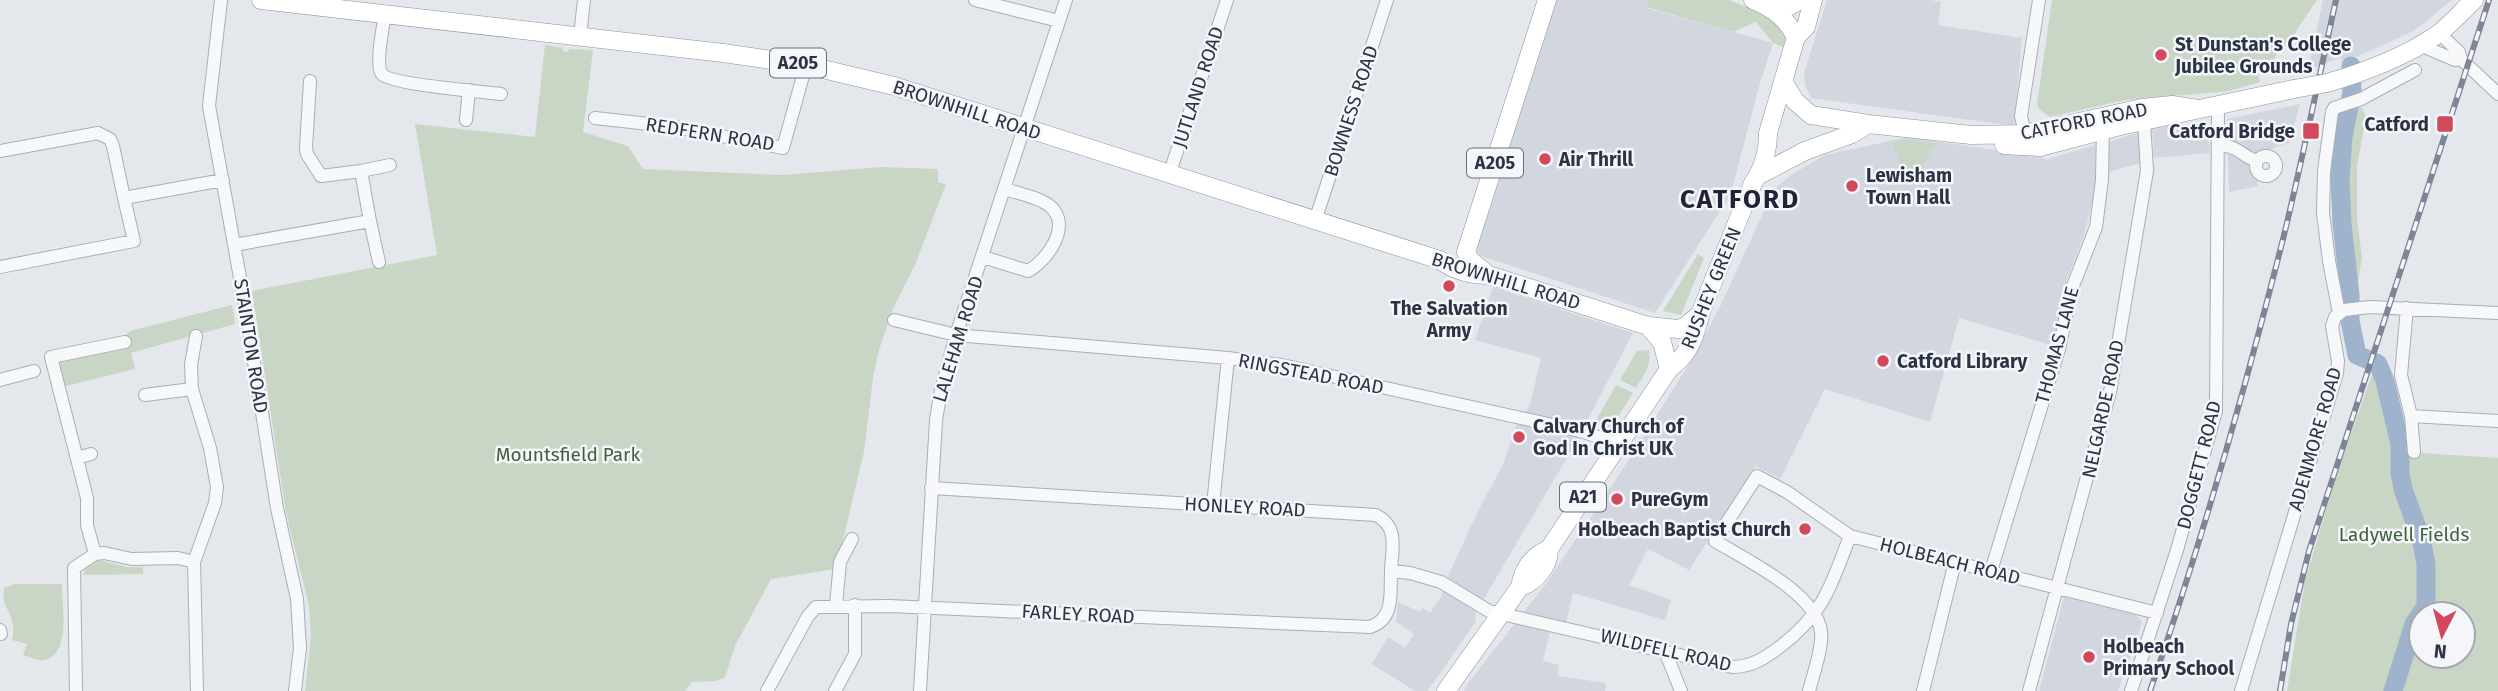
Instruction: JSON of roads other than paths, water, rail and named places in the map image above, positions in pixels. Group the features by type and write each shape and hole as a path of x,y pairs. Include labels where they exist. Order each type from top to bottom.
{"highway":[{"name":"BROWNHILL ROAD","path":"261,0 806,65 894,86 1440,260 1451,268 1472,275 1489,275 1648,326 1678,330 1701,313"},
{"name":"A205","path":"1489,275 1470,260 1466,252 1547,0"},
{"path":"1753,0 1773,8 1791,26 1796,37"},
{"path":"1773,8 1788,6 1800,0"},
{"name":"RUSHEY GREEN","path":"1446,691 1520,587 1522,574 1537,554 1549,550 1618,444 1670,369 1688,349 1753,183 1759,175 1768,145 1768,133 1796,37 1805,27 1813,0"},
{"path":"2429,47 2474,0"},
{"name":"CATFORD ROAD","path":"1784,83 1795,101 1811,115 1970,135 2025,134 2103,123 2144,121 2218,106 2354,75 2429,47"},
{"name":"CATFORD ROAD","path":"1970,135 1990,143 2040,147 2076,137 2142,108 2172,105 2198,108"},
{"path":"1759,175 1805,150 1852,134 1868,124"},
{"path":"1440,260 1466,252"},
{"path":"1648,326 1662,342 1670,369"}],"street":[{"name":"STAINTON ROAD","path":"221,0 209,106 277,508 297,599 300,648 295,691"},
{"path":"580,36 584,0"},
{"path":"975,0 1059,21"},
{"name":"LALEHAM ROAD","path":"920,691 937,407 956,335 1066,0"},
{"name":"JUTLAND ROAD","path":"1169,175 1227,0"},
{"name":"BOWNESS ROAD","path":"1315,221 1387,0"},
{"path":"2039,0 2021,116 2025,134 2038,139 2076,137"},
{"path":"385,14 380,66 383,76 388,79 501,94"},
{"path":"2429,47 2459,52 2461,59 2498,94"},
{"path":"2429,47 2455,60 2461,59"},
{"name":"REDFERN ROAD","path":"595,118 676,127 783,148 806,65"},
{"name":"ADENMORE ROAD","path":"2241,691 2337,373 2338,361 2331,332 2334,318 2342,311 2329,261 2323,192 2332,112 2415,70"},
{"path":"310,81 306,148 321,176 390,165"},
{"path":"466,120 469,90"},
{"name":"DOGGETT ROAD","path":"2131,691 2157,613 2216,411 2218,106"},
{"name":"NELGARDE ROAD","path":"2029,691 2110,392 2147,172 2144,121"},
{"name":"THOMAS LANE","path":"1991,571 2059,349 2071,291 2096,227 2100,207 2103,123"},
{"path":"0,151 93,133 103,134 110,139 113,146 134,241 0,267"},
{"path":"2219,145 2232,145 2246,157 2257,161"},
{"path":"361,171 379,262"},
{"path":"124,198 223,180"},
{"path":"983,257 1028,271 1049,253 1056,237 1059,221 1053,209 1005,189"},
{"path":"234,245 370,221"},
{"path":"2342,311 2359,307 2498,313"},
{"path":"2407,308 2401,375 2411,416 2414,452"},
{"name":"RINGSTEAD ROAD","path":"894,320 956,335 1282,365 1584,432 1618,444"},
{"path":"196,336 191,365 192,389 216,476 215,503 194,562 197,691"},
{"path":"95,554 87,525 87,498 51,358 125,342"},
{"path":"1213,505 1228,358"},
{"path":"0,380 34,371"},
{"path":"145,395 192,389"},
{"path":"2411,416 2498,421"},
{"path":"77,458 91,454"},
{"name":"HOLBEACH ROAD","path":"1815,616 1811,608 1785,586 1715,541 1757,476 1787,492 1850,536 2157,613"},
{"name":"HONLEY ROAD","path":"931,488 1376,514 1386,520 1391,530 1391,571"},
{"path":"1810,691 1822,634 1815,616 1829,591 1850,536"},
{"path":"836,606 840,562 852,539"},
{"path":"76,691 74,568 95,554 104,552 132,559 178,558 194,562"},
{"path":"1923,691 1955,562"},
{"path":"1391,571 1410,573 1441,582 1489,611 1501,613"},
{"name":"FARLEY ROAD","path":"767,691 811,611 816,607 925,607 1370,627 1379,625 1386,619 1391,571"},
{"path":"835,691 855,654 855,605"},
{"name":"WILDFELL ROAD","path":"1501,613 1732,667 1752,665 1793,637 1815,616"},
{"path":"1665,651 1681,691"}],"waterway":[{"path":"2351,66 2352,92 2343,137 2340,180 2350,321 2357,355 2378,364 2385,381 2400,444 2403,489 2421,539 2426,564 2426,606 2414,624 2393,691"}],"railway":[{"path":"2150,691 2204,524 2253,356 2289,213 2336,0"},
{"path":"2280,691 2291,624 2309,551 2489,0"}],"place":[{"name":"St Dunstan's College Jubilee Grounds","path":"2161,55"},
{"name":"Catford","path":"2445,124"},
{"name":"Catford Bridge","path":"2311,131"},
{"name":"Air Thrill","path":"1545,159"},
{"name":"Lewisham Town Hall","path":"1852,186"},
{"name":"The Salvation Army","path":"1449,286"},
{"name":"Catford Library","path":"1883,361"},
{"name":"Calvary Church of God In Christ UK","path":"1519,437"},
{"name":"PureGym","path":"1617,499"},
{"name":"Holbeach Baptist Church","path":"1805,529"},
{"name":"Holbeach Primary School","path":"2089,657"}],"district":[{"name":"CATFORD","path":"1740,199"}],"park label":[{"name":"Mountsfield Park","path":"568,454"},
{"name":"Ladywell Fields","path":"2404,534"}]}
